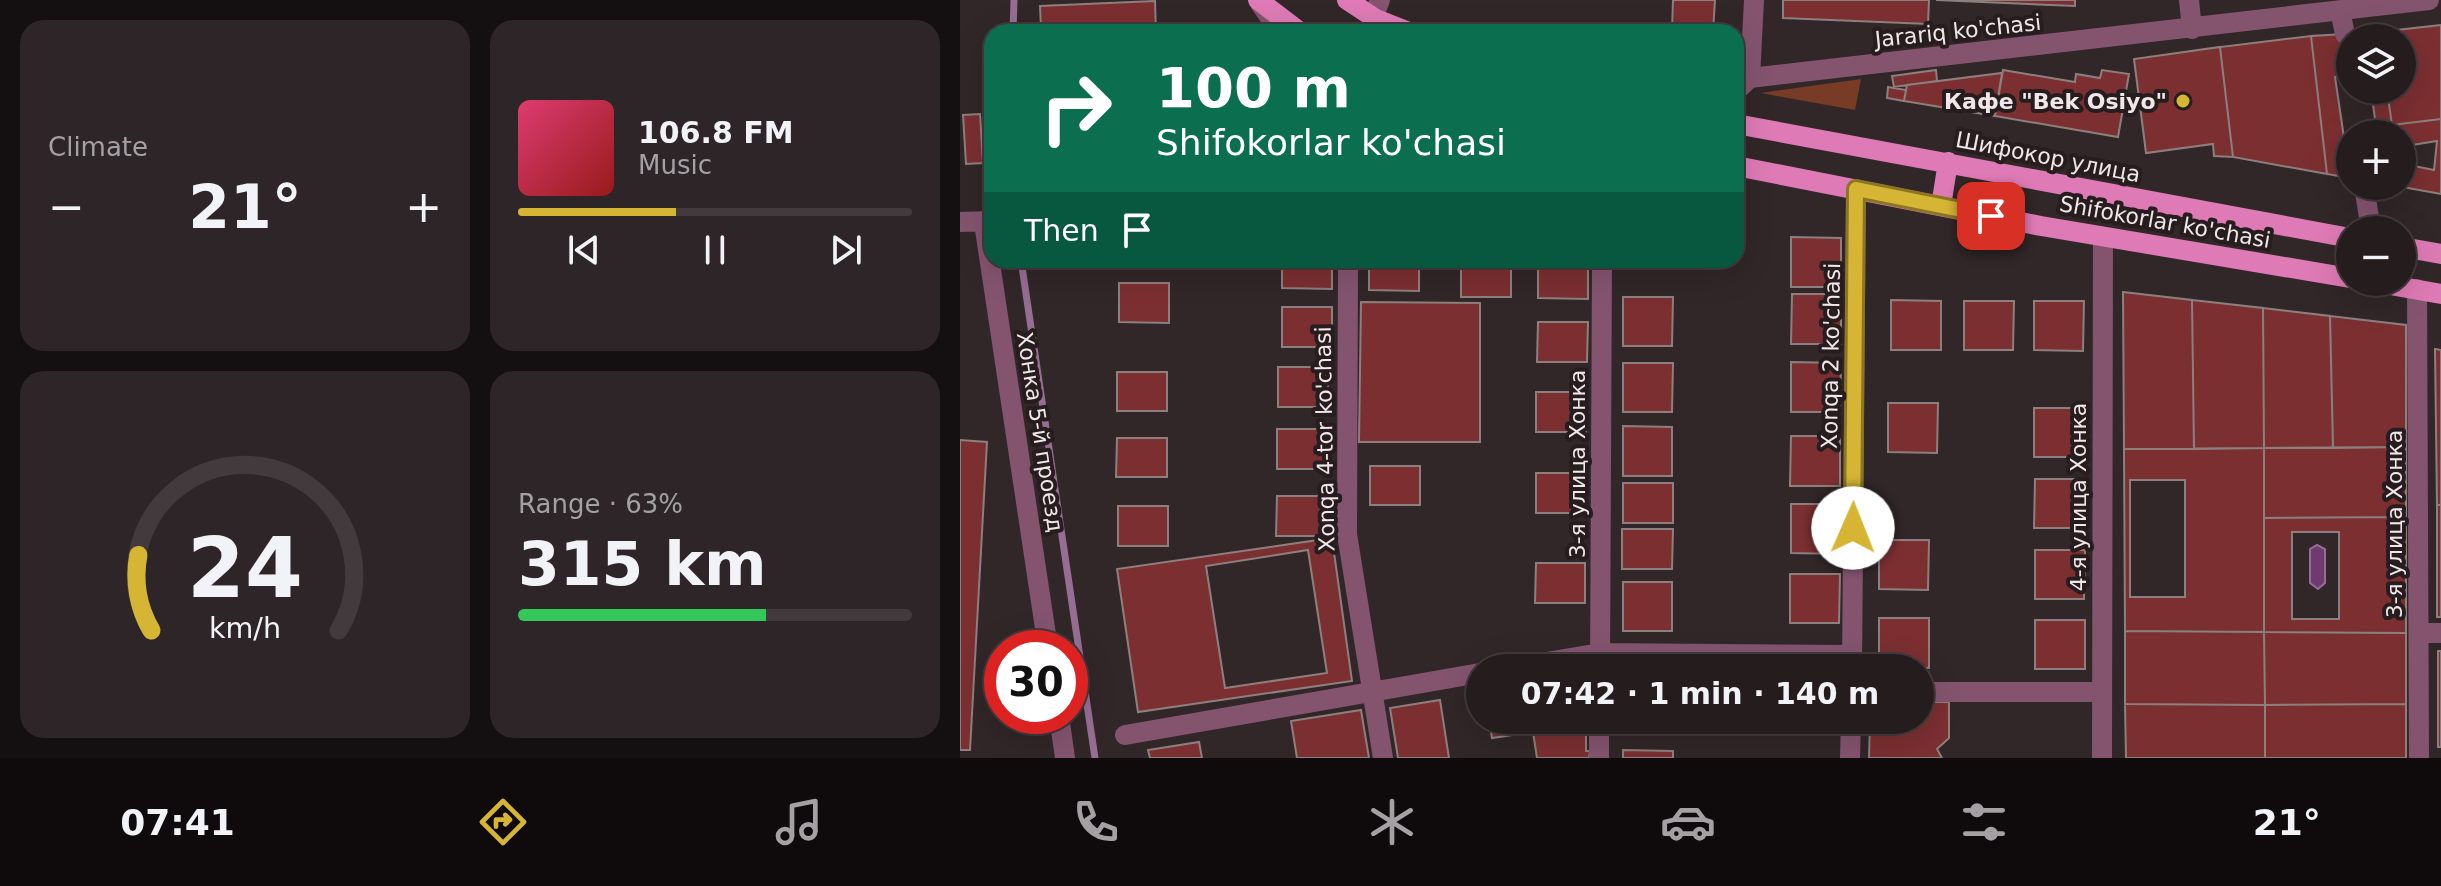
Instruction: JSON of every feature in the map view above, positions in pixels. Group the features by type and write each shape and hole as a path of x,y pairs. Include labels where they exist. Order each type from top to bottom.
{"main road":[{"path":"1258,0 1290,24"},
{"path":"1347,0 1377,9 1398,24"},
{"name":"Шифокор улица","path":"1744,125 2336,235"},
{"path":"1941,206 1948,162"},
{"name":"Shifokorlar ko'chasi","path":"1744,168 2103,237 2336,276"},
{"path":"2416,250 2441,254"},
{"path":"2417,289 2441,294"}],"street":[{"path":"1258,0 1274,24"},
{"path":"1744,77 1754,0"},
{"path":"2189,0 2192,29"},
{"name":"Jarariq ko'chasi","path":"1744,85 2429,0"},
{"path":"2340,11 2343,24"},
{"name":"Xonqa 2 ko'chasi","path":"1852,654 1856,189"},
{"path":"960,222 984,222"},
{"name":"4-я улица Хонка","path":"2102,758 2103,237"},
{"name":"Хонка 5-й проезд","path":"994,268 1045,630"},
{"name":"Xonqa 4-tor ko'chasi","path":"1348,268 1347,534 1383,758"},
{"name":"3-я улица Хонка","path":"1600,654 1602,268"},
{"name":"3-я улица Хонка","path":"2417,289 2419,758"},
{"path":"2419,633 2441,633"},
{"path":"1125,735 1466,675"},
{"path":"1934,692 2102,692"},
{"path":"1062,734 1065,758"},
{"path":"1599,734 1599,758"},
{"path":"1850,758 1851,734"}],"shaded area":[{"path":"1861,79 1855,110 1760,93"},
{"path":"2317,545 2325,549 2325,583 2318,589 2310,583 2310,549"}],"building":[{"path":"1673,0 1715,0 1714,24 1672,24"},
{"path":"1783,0 1929,0 1928,24 1783,18"},
{"path":"1936,0 2075,0 2075,6"},
{"path":"1155,1 1156,24 1041,24 1040,6"},
{"path":"2441,25 2441,119 2416,122 2391,120 2389,104 2416,104 2416,28"},
{"path":"2336,35 2336,104 2339,104 2341,120 2336,120 2336,176 2327,174 2311,36"},
{"path":"2311,36 2327,174 2233,157 2220,47"},
{"name":"Кафе \"Bek Osiyo\"","path":"2220,47 2233,157 2214,156 2213,144 2146,153 2134,59"},
{"path":"1936,70 1937,81 1894,87 1892,76"},
{"path":"2003,70 2075,82 2076,74 2100,78 2102,70 2129,74 2118,137 1995,116"},
{"path":"2002,73 1995,116 1904,101 1907,85"},
{"path":"1888,87 1906,90 1904,101 1887,98"},
{"path":"2373,104 2389,104 2391,120 2375,120"},
{"path":"980,114 983,163 966,164 963,115"},
{"path":"2441,119 2441,194 2416,189 2416,166 2434,170 2437,141 2416,144 2416,122"},
{"path":"1791,237 1841,238 1841,287 1791,287"},
{"path":"1282,268 1332,268 1332,289 1282,288"},
{"path":"1369,268 1419,268 1419,291 1369,290"},
{"path":"1461,268 1511,268 1511,297 1461,297"},
{"path":"1538,268 1588,268 1588,299 1538,298"},
{"path":"1119,283 1169,283 1169,323 1119,322"},
{"path":"2123,292 2192,300 2194,449 2124,449"},
{"path":"1792,294 1841,294 1841,344 1791,344"},
{"path":"1623,297 1673,297 1672,346 1623,346"},
{"path":"1891,300 1941,301 1941,350 1891,350"},
{"path":"2192,300 2263,308 2264,448 2194,449"},
{"path":"1964,301 2014,301 2013,350 1964,350"},
{"path":"2034,301 2084,301 2083,351 2034,350"},
{"path":"1361,302 1480,303 1480,442 1359,442"},
{"path":"1282,307 1332,307 1332,347 1282,347"},
{"path":"2263,308 2330,316 2333,448 2264,448"},
{"path":"2330,316 2406,325 2406,447 2333,448"},
{"path":"1538,322 1588,322 1587,362 1537,362"},
{"path":"2435,349 2441,350 2441,505 2437,505"},
{"path":"1791,362 1841,363 1840,412 1791,412"},
{"path":"1623,363 1673,363 1672,412 1623,412"},
{"path":"1278,367 1328,367 1328,407 1278,407"},
{"path":"1117,372 1167,372 1167,411 1117,411"},
{"path":"1536,392 1586,392 1586,432 1536,432"},
{"path":"1888,403 1938,403 1937,453 1888,452"},
{"path":"2034,408 2083,408 2084,457 2034,457"},
{"path":"1623,426 1672,427 1672,476 1623,476"},
{"path":"1277,429 1328,429 1327,469 1277,469"},
{"path":"1791,436 1840,436 1840,486 1790,486"},
{"path":"1117,438 1167,438 1167,477 1116,477"},
{"path":"960,440 987,442 970,750 960,750"},
{"path":"2406,447 2406,517 2264,518 2264,448"},
{"path":"2264,448 2264,632 2125,631 2124,449","holes":["2130,480 2185,480 2185,597 2130,597"]},
{"path":"1370,466 1420,466 1420,505 1370,505"},
{"path":"1536,473 1586,473 1586,513 1536,513"},
{"path":"2035,479 2084,479 2084,528 2034,528"},
{"path":"1623,483 1673,483 1673,523 1623,523"},
{"path":"1277,496 1327,496 1327,536 1276,536"},
{"path":"1791,504 1840,504 1840,554 1791,553"},
{"path":"2437,505 2441,505 2441,617 2437,617"},
{"path":"1118,506 1168,506 1168,546 1118,546"},
{"path":"2406,517 2406,633 2264,632 2264,518","holes":["2292,532 2339,532 2339,619 2292,619"]},
{"path":"1622,529 1673,529 1672,569 1622,569"},
{"path":"1332,538 1352,681 1138,712 1117,569","holes":["1308,550 1327,673 1225,688 1206,566"]},
{"path":"1879,540 1929,540 1928,590 1879,589"},
{"path":"2035,550 2085,550 2084,599 2035,599"},
{"path":"1536,563 1585,563 1585,603 1535,603"},
{"path":"1790,574 1840,574 1839,623 1790,623"},
{"path":"1623,582 1672,582 1672,631 1623,631"},
{"path":"1879,618 1929,618 1929,654 1879,654"},
{"path":"2035,620 2085,620 2085,669 2035,669"},
{"path":"2125,631 2264,632 2265,705 2125,704"},
{"path":"2264,632 2406,633 2406,704 2265,705"},
{"path":"2438,651 2441,651 2441,747 2438,747"},
{"path":"1440,700 1449,758 1398,758 1390,708"},
{"path":"1934,702 1949,702 1949,738 1937,749 1942,758 1869,758 1870,734 1934,734"},
{"path":"2125,704 2265,705 2265,758 2126,758"},
{"path":"2406,704 2406,758 2265,758 2265,705"},
{"path":"1361,710 1369,758 1297,758 1291,721"},
{"path":"1491,734 1519,734 1492,738"},
{"path":"1533,734 1586,734 1589,758 1537,758"},
{"path":"1199,742 1202,758 1150,758 1148,750"},
{"path":"1623,750 1673,751 1673,758 1623,758"}],"waterway":[{"path":"1013,24 1014,0"},
{"path":"1022,268 1095,758"}],"place":[{"name":"Кафе \"Bek Osiyo\"","path":"2183,101"}],"route":[{"path":"1853,528 1856,189 1991,216"}]}
